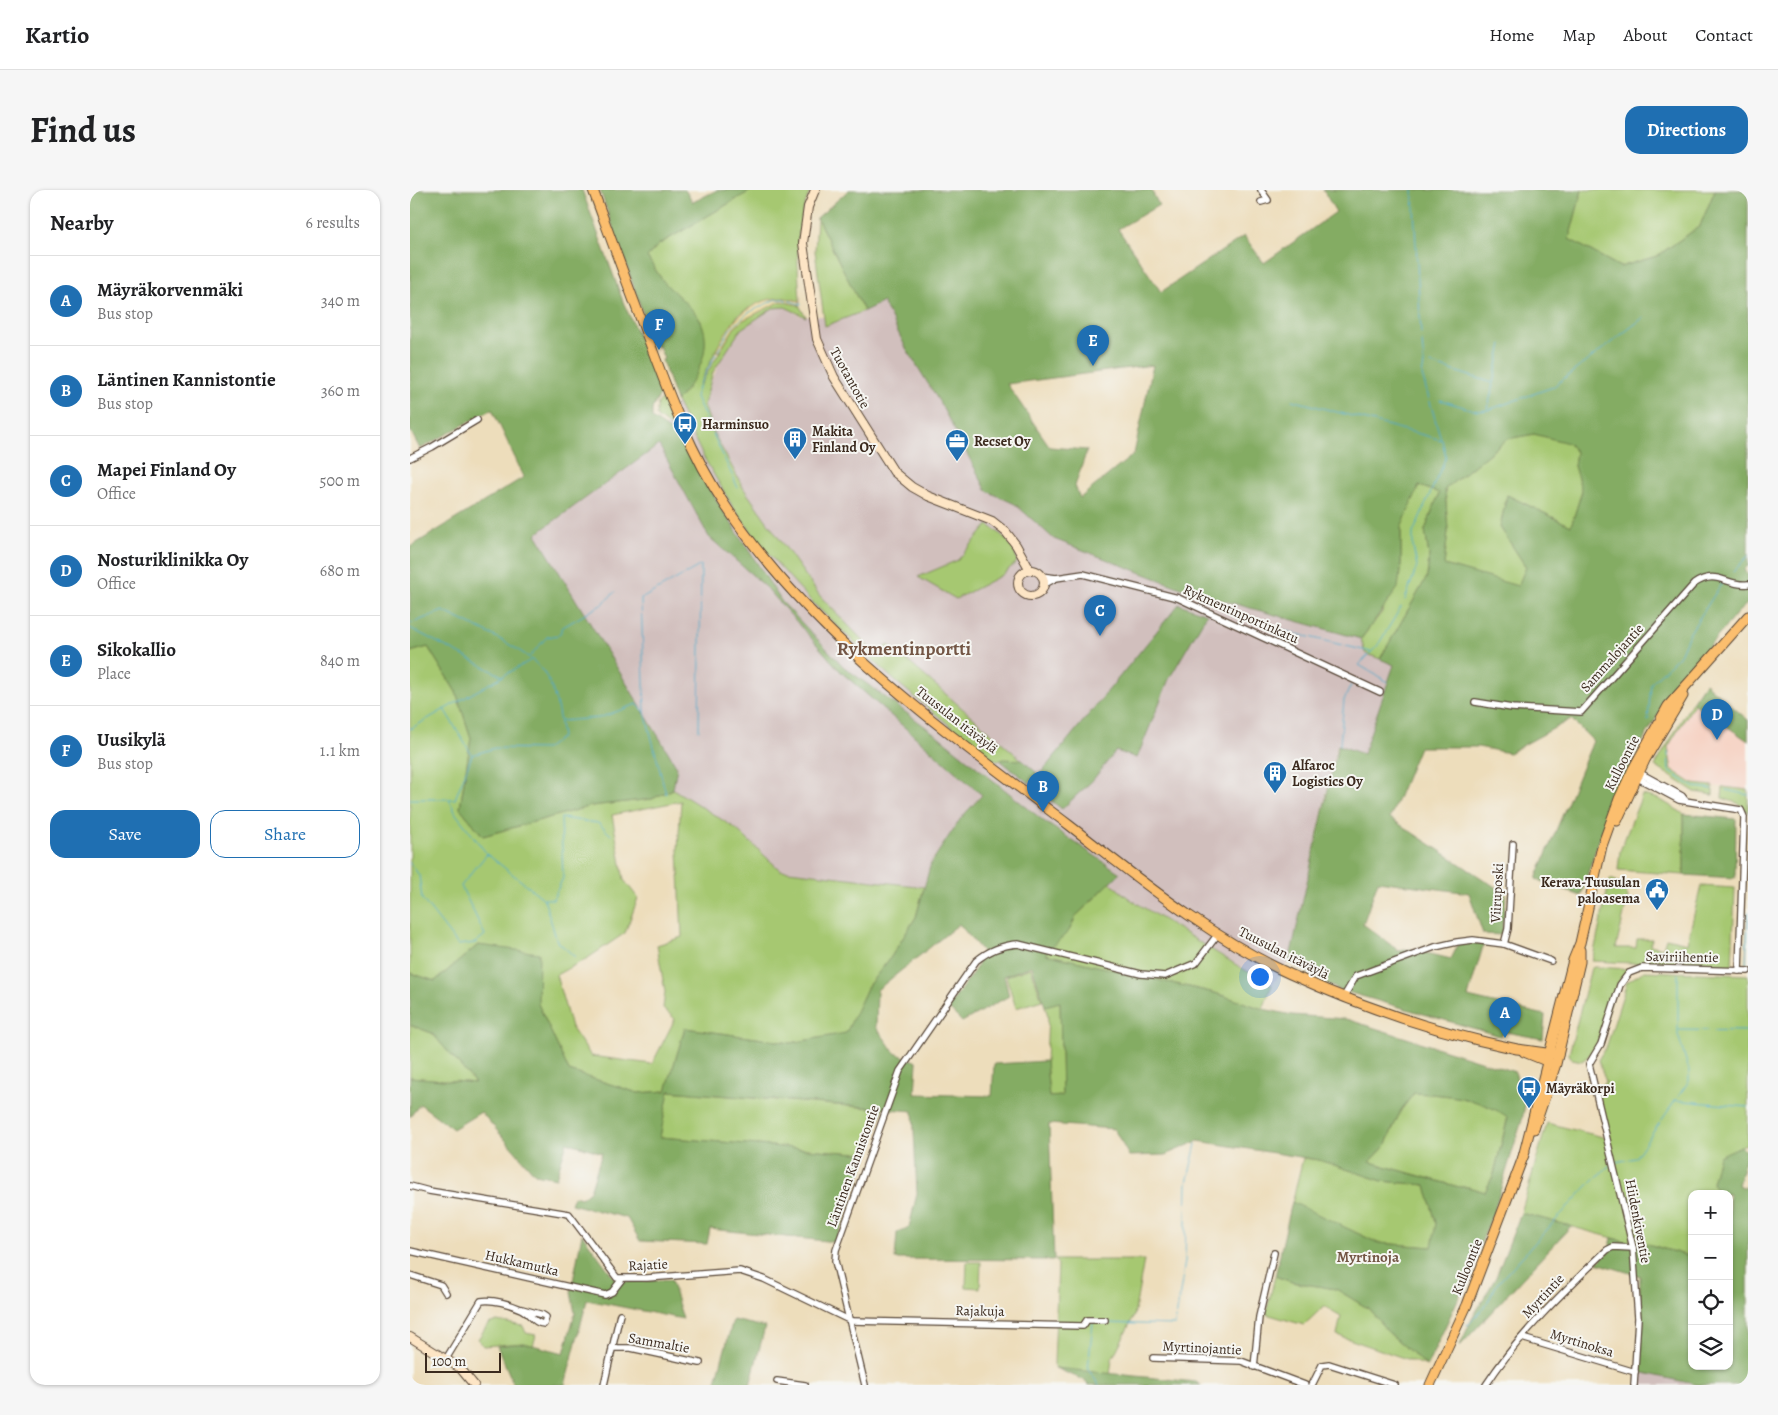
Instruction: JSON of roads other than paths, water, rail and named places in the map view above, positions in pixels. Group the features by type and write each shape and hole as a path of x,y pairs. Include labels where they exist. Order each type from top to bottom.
{"main road":[{"name":"Tuusulan itäväylä","path":"593,190 668,393 724,504 792,592 819,621 874,672 1128,870 1218,934 1259,959 1343,998 1428,1026 1553,1059"},
{"name":"Kulloontie","path":"1430,1385 1467,1305 1523,1157 1553,1059 1574,960 1611,820 1635,773 1692,679 1748,616"}],"street":[{"name":"Tuotantotie","path":"815,190 808,207 803,243 817,339 834,377 894,472 912,487 928,496 992,521 1006,532 1030,570"},
{"path":"1261,202 1268,200 1262,190"},
{"path":"410,458 432,448 476,420"},
{"path":"1022,573 1030,570 1042,576 1043,584 1036,595 1024,594 1018,584 1022,573 1023,558"},
{"name":"Rykmentinportinkatu","path":"1043,584 1056,578 1083,574 1178,598 1380,692"},
{"name":"Rykmentinportinkatu","path":"1042,576 1056,578"},
{"name":"Sammalojantie","path":"1475,702 1512,708 1581,712 1694,584 1703,578 1712,577 1748,584"},
{"path":"1635,773 1680,800 1741,810 1744,818 1739,971"},
{"name":"Viiruposki","path":"1504,944 1508,929 1512,844"},
{"name":"Läntinen Kannistontie","path":"865,1385 836,1261 836,1250 900,1072 976,962 987,952 1009,944 1018,944 1141,974 1165,976 1196,963 1218,934"},
{"path":"1343,998 1356,976 1434,947 1473,940 1504,944 1551,961"},
{"name":"Saviriihentie","path":"1589,1064 1601,1044 1620,985 1623,979 1635,969 1748,971"},
{"name":"Hiidenkiventie","path":"1589,1064 1633,1248 1638,1318 1634,1385"},
{"name":"Rajatie","path":"410,1186 429,1191 569,1214 587,1235 609,1270 617,1278 740,1271 764,1279 851,1321"},
{"name":"Myrtintie","path":"1486,1385 1522,1338 1607,1250 1613,1247 1633,1248"},
{"name":"Hukkamutka","path":"410,1251 605,1295 612,1292 622,1279"},
{"path":"1254,1367 1259,1317 1274,1253"},
{"path":"410,1275 441,1285 446,1293"},
{"path":"446,1359 481,1301 490,1300 522,1309"},
{"path":"604,1385 620,1314"},
{"name":"Rajakuja","path":"851,1321 1083,1326 1087,1320 1105,1320"},
{"path":"410,1337 460,1368 474,1385"},
{"name":"Myrtinoksa","path":"1522,1338 1635,1372"},
{"name":"Sammaltie","path":"612,1348 632,1348 700,1363"},
{"name":"Myrtinojantie","path":"1153,1358 1232,1360 1306,1385"},
{"path":"1312,1385 1322,1366 1329,1364 1395,1385"},
{"path":"777,1381 805,1385"}],"waterway":[{"path":"1413,190 1421,334"},
{"path":"718,351 730,329 748,313 774,300 782,299 801,304"},
{"path":"1440,400 1477,411 1488,410 1553,387 1643,318"},
{"path":"1422,341 1424,364 1422,375 1441,439"},
{"path":"1431,364 1493,383 1502,344"},
{"path":"716,354 698,387 696,397 738,488"},
{"path":"1488,409 1493,384"},
{"path":"1292,400 1442,440 1446,457 1413,533 1413,547 1417,566 1405,600"},
{"path":"1733,572 1748,556"},
{"path":"666,794 645,712 641,599 701,565 699,730"},
{"path":"1648,721 1651,683 1680,655 1689,634 1722,583"},
{"path":"530,656 547,637 559,635 563,627 601,605 615,592"},
{"path":"1388,682 1359,665 1378,645 1401,607"},
{"path":"410,624 443,611 524,654 543,671 551,686 560,720 562,737 546,749 495,748 472,755"},
{"path":"410,628 502,676"},
{"path":"1272,628 1371,652"},
{"path":"410,729 531,660"},
{"path":"1340,745 1344,700 1351,685"},
{"path":"560,721 599,718 637,704 645,712"},
{"path":"410,799 455,799 472,755 444,709"},
{"path":"1668,752 1669,771 1693,787 1713,789"},
{"path":"1726,790 1748,795"},
{"path":"449,799 456,814 487,854 544,899 557,941 575,957"},
{"path":"544,899 553,899 563,878 561,818 598,823 611,835"},
{"path":"410,863 419,875 422,899 458,945 475,943 485,935 461,886 487,854"},
{"path":"1746,964 1748,912"},
{"path":"1616,1162 1635,1158 1689,1081 1689,1070 1678,1035 1678,974"},
{"path":"1679,1030 1748,1031"},
{"path":"1674,1100 1748,1107"},
{"path":"1104,1323 1175,1325 1185,1261 1187,1183 1196,1144"},
{"path":"1466,1324 1468,1325 1486,1305 1497,1284 1588,1185 1610,1165"},
{"path":"1093,1322 1088,1369 1099,1385"}],"place":[{"name":"Uusikylä","path":"659,350"},
{"name":"Sikokallio","path":"1093,366"},
{"name":"Harminsuo","path":"685,445"},
{"name":"Makita Finland Oy","path":"795,460"},
{"name":"Recset Oy","path":"957,462"},
{"name":"Mapei Finland Oy","path":"1100,636"},
{"name":"Nosturiklinikka Oy","path":"1717,740"},
{"name":"Alfaroc Logistics Oy","path":"1275,794"},
{"name":"Läntinen Kannistontie","path":"1043,812"},
{"name":"Kerava-Tuusulan paloasema","path":"1657,911"},
{"name":"Mäyräkorvenmäki","path":"1505,1038"},
{"name":"Mäyräkorpi","path":"1529,1109"}],"district":[{"name":"Rykmentinportti","path":"904,649"},
{"name":"Myrtinoja","path":"1368,1257"}]}
